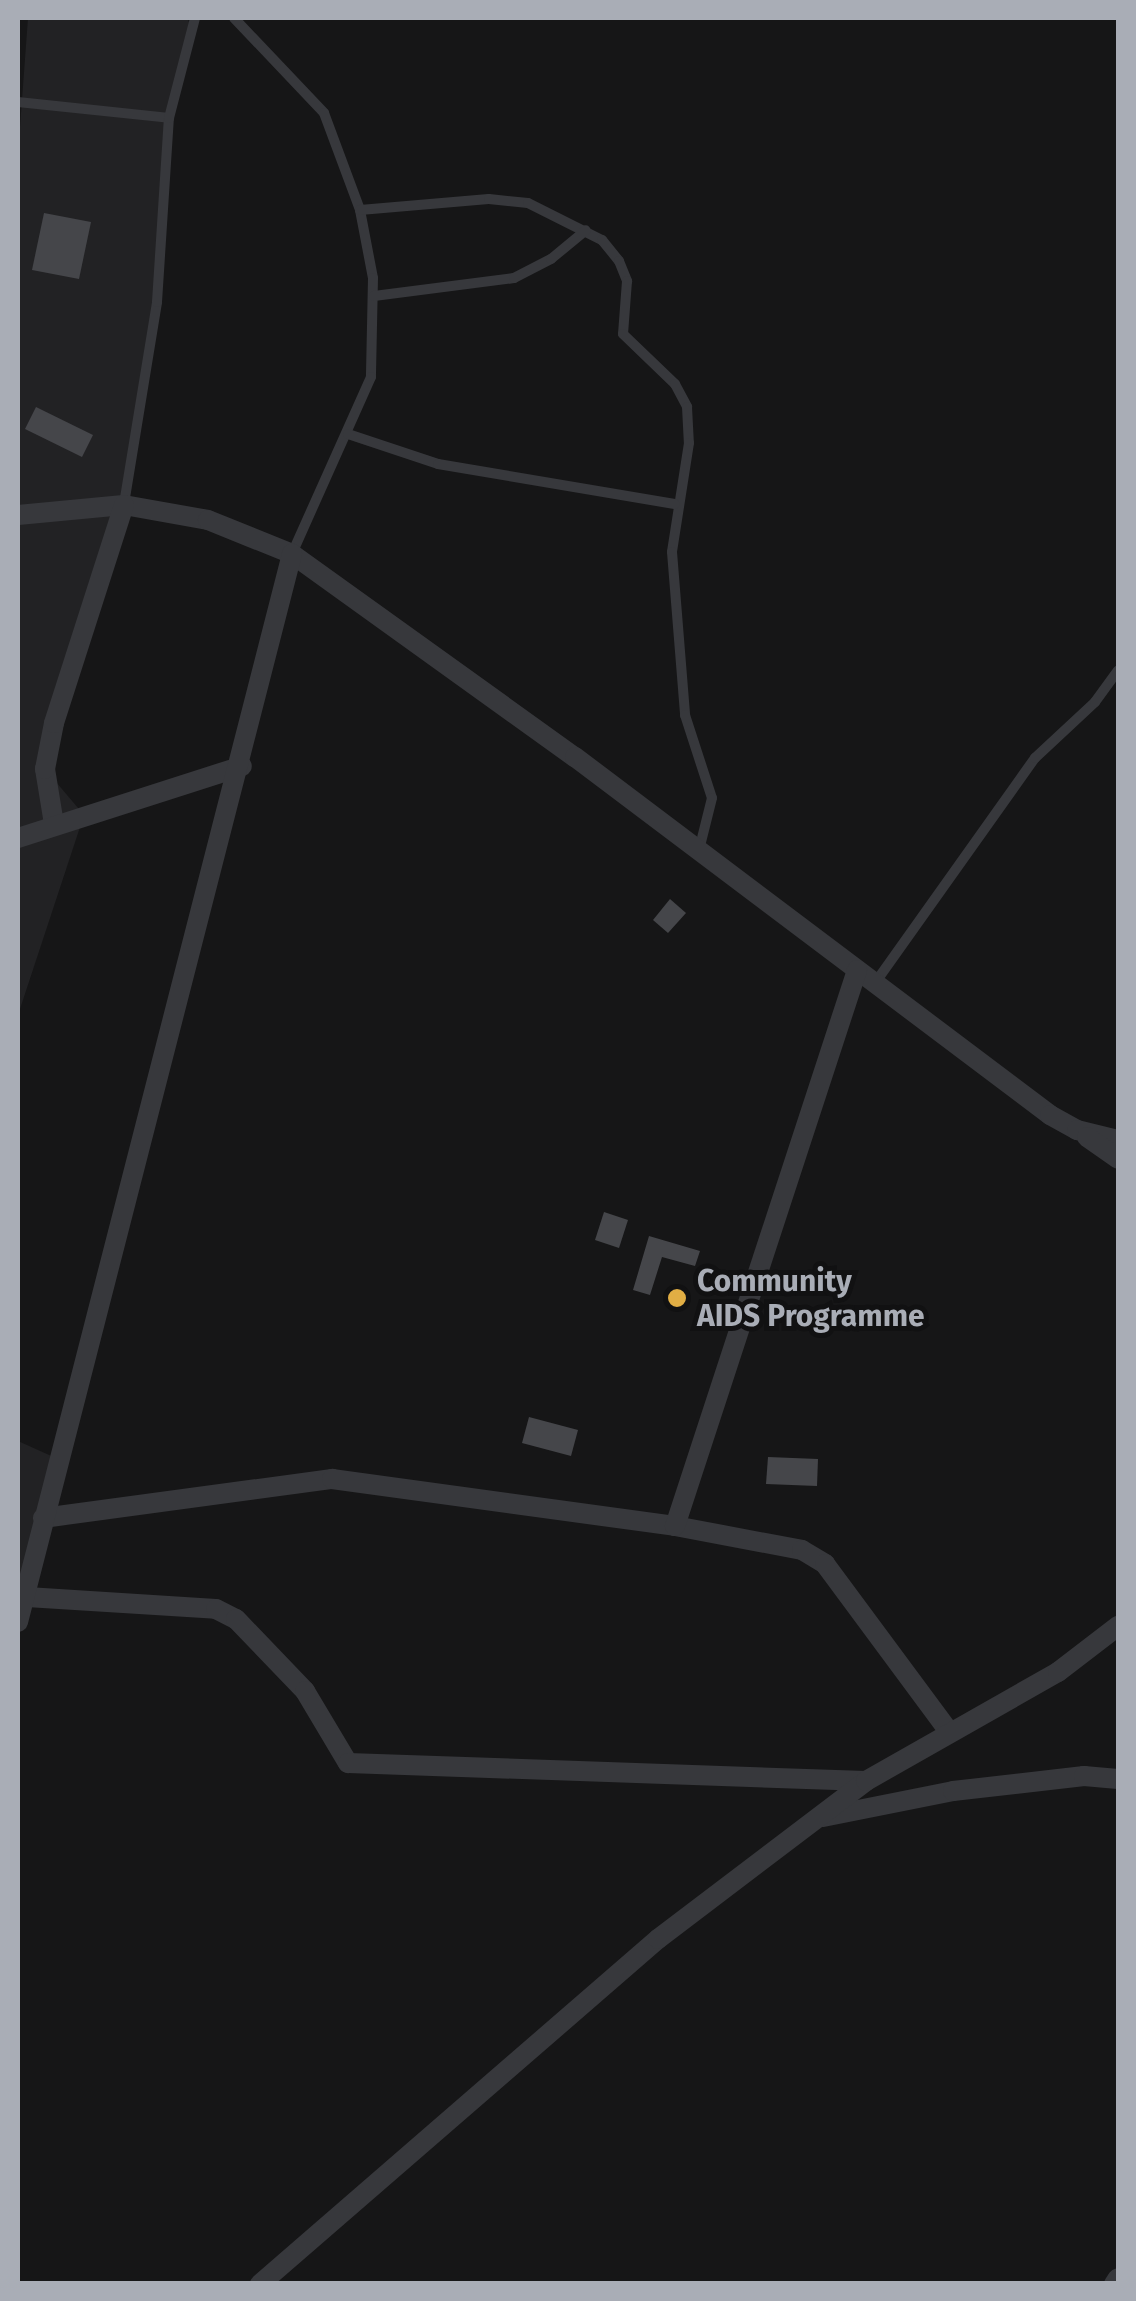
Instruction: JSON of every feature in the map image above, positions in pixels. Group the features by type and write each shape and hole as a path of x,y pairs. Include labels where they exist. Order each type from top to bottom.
{"street":[{"path":"54,824 45,770 54,723 124,505"},
{"path":"18,515 124,505 208,520 292,554 1118,1159"},
{"path":"292,554 242,766 20,1613 216,1609 236,1618 305,1691 348,1763 866,1781"},
{"path":"18,838 242,766"},
{"path":"676,1526 857,970"},
{"path":"1077,1130 1118,1140"},
{"path":"42,1518 332,1479 676,1526 814,1554 950,1733"},
{"path":"260,2284 658,1939 866,1781 1058,1672 1118,1626"},
{"path":"816,1818 953,1791 1084,1776 1118,1779"}],"lane":[{"path":"124,505 158,302 170,118 195,18"},
{"path":"234,18 316,99 360,210 374,296 371,376 292,554"},
{"path":"18,102 170,118"},
{"path":"360,210 488,199 528,203 586,230 620,261 627,281 628,345 675,384 687,407 689,443 675,504 678,661 685,715 712,798 699,850"},
{"path":"374,296 514,278 551,259 586,230"},
{"path":"348,434 438,464 675,504"},
{"path":"876,983 1035,758 1095,702 1118,670"}],"shaded area":[{"path":"28,18 188,18 189,23 169,118 157,302 124,505 45,769 84,815 18,1015 18,154"},
{"path":"18,1441 58,1459 18,1617"}],"building":[{"path":"44,213 91,222 79,279 32,270"},
{"path":"36,407 93,435 82,457 25,429"},
{"path":"670,899 686,913 668,933 653,920"},
{"path":"604,1212 628,1220 619,1248 595,1240"},
{"path":"649,1236 700,1251 695,1266 662,1257 650,1295 633,1290"},
{"path":"529,1417 578,1430 571,1456 522,1443"},
{"path":"768,1457 818,1459 817,1486 766,1484"}],"place":[{"name":"Community AIDS Programme","path":"677,1298"}]}
